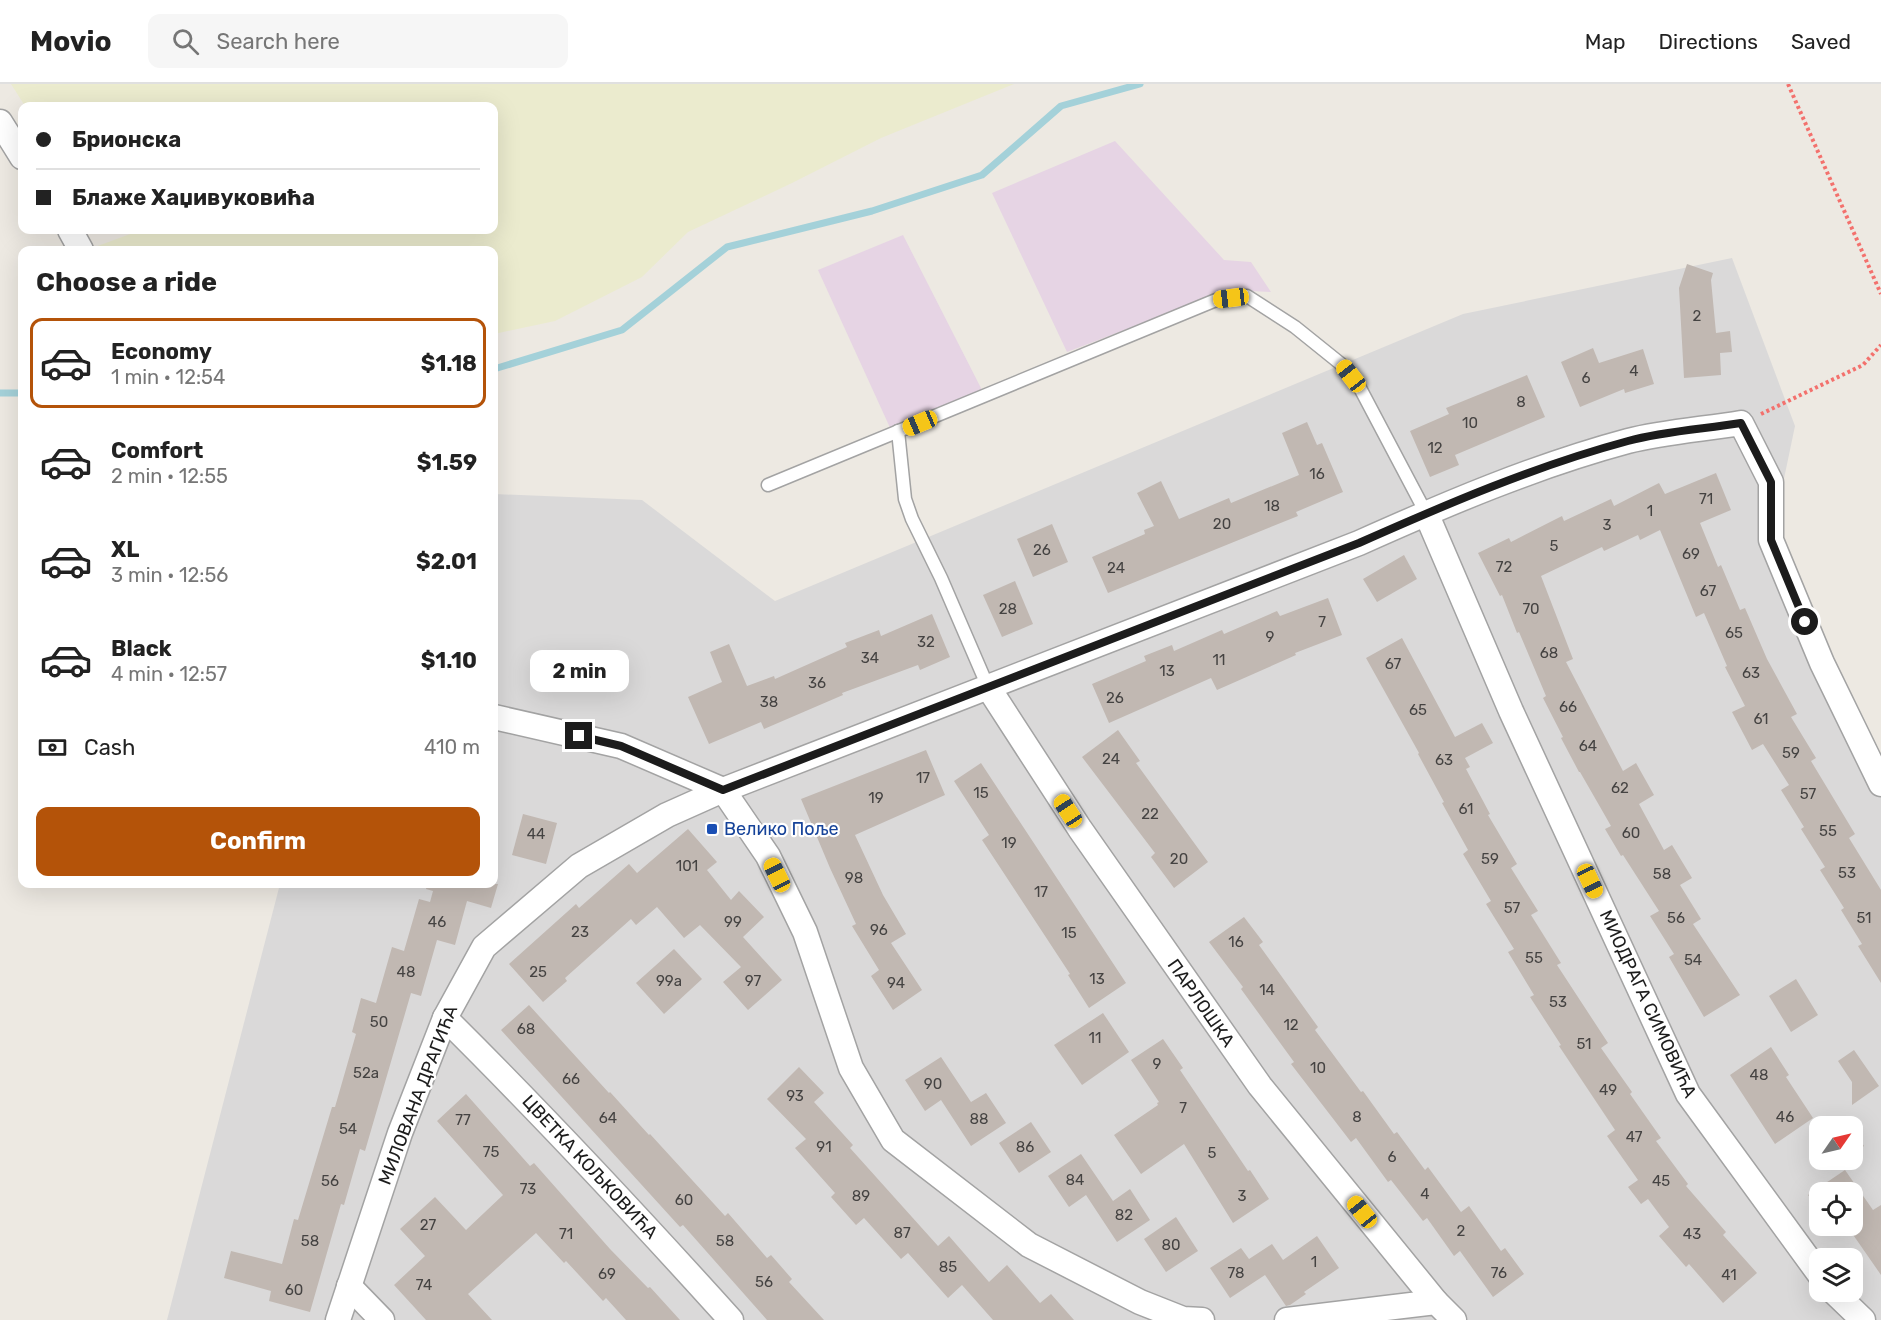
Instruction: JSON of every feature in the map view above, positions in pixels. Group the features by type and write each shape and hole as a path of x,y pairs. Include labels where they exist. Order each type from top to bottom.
{"street":[{"path":"0,122 18,151"},
{"path":"1741,423 1771,482 1771,540 1822,663 1881,784"},
{"name":"МИЛОВАНА ДРАГИЋА","path":"338,1320 400,1133 445,1018 484,947 579,866 667,814 723,790 1359,543 1426,513 1530,472 1630,440 1741,423"},
{"name":"МИОДРАГА СИМОВИЋА","path":"1426,513 1511,711 1688,1094 1809,1260"},
{"name":"ПАРЛОШКА","path":"988,687 1080,829 1260,1086 1436,1302 1454,1320"},
{"path":"498,718 621,746 723,790 768,856 805,932 851,1068 893,1140 1029,1245 1140,1302 1183,1320 1202,1320"},
{"name":"ЦВЕТКА КОЉКОВИЋА","path":"445,1018 529,1101 650,1229 731,1320"},
{"path":"350,1286 382,1320"},
{"path":"1287,1320 1436,1302"},
{"path":"1844,1302 1863,1320"}],"lane":[{"path":"768,485 1216,300 1247,296 1295,327 1341,364 1360,388 1426,513"},
{"path":"898,431 908,509 941,578 988,687"}],"path":[{"path":"1788,84 1881,294"},
{"path":"1741,423 1863,365 1881,345"}],"shaded area":[{"path":"1115,141 1224,260 1251,262 1271,292 1229,290 1067,352 992,193"},
{"path":"903,235 983,392 892,432 818,270"},
{"path":"1732,258 1795,426 1772,536 1881,759 1881,1320 167,1320 279,888 498,888 498,494 642,500 775,601 1463,314"}],"green space":[{"path":"11,84 1014,84 881,138 688,232 642,277 555,321 498,333 498,246 98,246 130,234 498,234 498,102 22,102"}],"building":[{"path":"1687,264 1713,273 1711,280 1716,333 1730,331 1732,352 1720,353 1721,375 1684,378 1679,288"},
{"path":"1593,348 1599,363 1643,349 1654,384 1625,393 1624,389 1580,407 1561,362"},
{"path":"1527,375 1545,417 1455,455 1459,465 1430,477 1410,431 1449,414 1446,408"},
{"path":"1307,422 1317,445 1322,443 1343,492 1296,512 1298,516 1108,593 1092,557 1145,534 1144,530 1154,526 1137,493 1161,481 1179,519 1229,498 1231,503 1299,475 1282,433"},
{"path":"1716,473 1731,510 1700,523 1718,567 1721,565 1740,610 1745,608 1767,659 1797,714 1791,717 1816,758 1811,761 1855,834 1849,838 1881,890 1881,983 1858,946 1862,944 1841,910 1844,908 1820,870 1825,867 1801,829 1804,827 1781,790 1789,785 1763,744 1752,750 1732,712 1745,706 1725,667 1727,666 1704,613 1696,617 1660,530 1640,540 1638,535 1604,551 1602,547 1541,576 1573,659 1566,662 1623,771 1636,763 1654,795 1639,804 1664,850 1672,845 1692,878 1680,885 1701,919 1693,924 1740,995 1704,1017 1669,957 1674,954 1650,916 1659,911 1605,829 1611,826 1561,738 1563,737 1543,698 1546,696 1519,632 1517,633 1502,595 1500,596 1478,553 1509,538 1511,542 1562,516 1564,521 1611,499 1614,506 1659,483 1665,494"},
{"path":"1052,524 1068,562 1033,577 1017,539"},
{"path":"1404,555 1417,579 1377,602 1363,579"},
{"path":"1015,581 1033,624 1002,637 983,595"},
{"path":"1328,598 1342,635 1295,653 1296,655 1217,690 1211,678 1109,723 1092,684 1146,661 1144,656 1172,645 1174,651 1222,630 1224,634 1277,611 1280,616"},
{"path":"932,614 950,657 920,670 918,665 842,693 843,695 764,729 761,722 709,744 688,697 722,682 710,652 729,644 747,686 774,676 775,679 847,647 845,643 879,630 881,636"},
{"path":"1402,638 1455,737 1482,723 1493,743 1465,758 1470,767 1466,769 1490,814 1488,815 1517,864 1511,868 1538,911 1531,915 1561,963 1557,965 1608,1043 1601,1048 1661,1138 1656,1141 1688,1184 1686,1186 1726,1232 1723,1235 1757,1273 1723,1303 1689,1264 1686,1267 1659,1236 1669,1227 1648,1199 1641,1204 1628,1187 1638,1180 1607,1136 1615,1130 1559,1046 1561,1045 1530,997 1534,995 1508,952 1514,949 1486,904 1491,901 1463,854 1468,850 1442,803 1444,802 1419,753 1366,658"},
{"path":"1118,730 1140,761 1136,763 1208,862 1174,888 1151,857 1155,853 1082,757"},
{"path":"926,750 945,795 855,835 883,895 906,934 891,943 922,990 893,1010 871,976 879,970 852,926 856,924 801,799"},
{"path":"981,763 1126,983 1089,1008 1068,975 1070,974 982,840 989,835 954,781"},
{"path":"523,814 557,823 546,864 512,855"},
{"path":"688,829 717,862 707,870 731,900 739,891 764,917 743,937 782,980 748,1010 723,982 741,967 700,925 684,938 657,907 636,925 631,919 565,978 567,981 543,1002 509,964 576,904 579,908 629,864 637,873"},
{"path":"497,888 491,908 467,901 455,945 437,940 421,996 411,993 365,1151 360,1149 344,1205 341,1204 310,1312 269,1301 271,1291 224,1278 231,1251 282,1264 294,1219 298,1220 332,1107 335,1107 356,1034 352,1032 361,998 376,1003 392,947 404,951 419,899 430,902 433,891 426,889"},
{"path":"1244,917 1263,942 1259,945 1318,1027 1315,1030 1361,1092 1363,1091 1394,1134 1397,1132 1425,1170 1428,1167 1461,1212 1469,1206 1501,1251 1505,1248 1524,1274 1493,1297 1460,1251 1454,1256 1427,1218 1423,1221 1391,1180 1388,1182 1356,1138 1351,1142 1291,1064 1294,1062 1209,942"},
{"path":"674,949 702,979 664,1014 636,983"},
{"path":"1796,979 1818,1015 1791,1032 1769,996"},
{"path":"529,1005 725,1216 728,1213 767,1258 771,1255 792,1279 789,1282 824,1320 767,1320 683,1225 680,1227 501,1030"},
{"path":"1103,1013 1129,1052 1082,1085 1054,1045"},
{"path":"1163,1039 1183,1068 1180,1070 1269,1199 1233,1223 1184,1144 1141,1174 1114,1135 1158,1105 1159,1102 1131,1060"},
{"path":"1771,1047 1789,1075 1786,1077 1812,1116 1809,1116 1809,1121 1775,1144 1730,1075"},
{"path":"1854,1050 1879,1086 1852,1105 1852,1082 1838,1061"},
{"path":"941,1057 971,1102 986,1093 1006,1123 971,1146 941,1100 925,1111 905,1080"},
{"path":"799,1067 824,1093 814,1102 853,1145 850,1148 938,1246 949,1236 989,1282 1007,1265 1040,1303 1051,1294 1074,1320 993,1320 962,1285 948,1298 908,1253 901,1259 864,1218 856,1225 831,1197 835,1193 795,1148 806,1139 767,1099"},
{"path":"466,1094 530,1166 534,1163 610,1249 648,1288 650,1287 680,1320 626,1320 606,1298 603,1301 536,1233 468,1294 492,1320 426,1320 394,1285 425,1256 400,1229 435,1197 466,1230 503,1195 437,1121"},
{"path":"1031,1122 1051,1152 1019,1173 999,1143"},
{"path":"1081,1154 1113,1201 1130,1189 1150,1220 1117,1242 1086,1195 1069,1207 1048,1176"},
{"path":"1845,1170 1853,1182 1827,1182"},
{"path":"1863,1196 1873,1210 1881,1205 1881,1275 1854,1236 1863,1236"},
{"path":"1176,1217 1198,1251 1166,1272 1144,1239"},
{"path":"1317,1236 1339,1268 1304,1292 1306,1294 1290,1305 1286,1306 1265,1275 1230,1298 1210,1268 1241,1248 1249,1259 1272,1244 1283,1260"}],"waterway":[{"path":"498,368 622,330 727,247 872,211 982,175 1061,106 1140,84"},
{"path":"0,393 18,393"}],"place":[{"name":"Велико Поље","path":"712,829"}],"route":[{"path":"579,736 621,746 723,790 1359,543 1426,513 1530,472 1630,440 1741,423 1771,482 1771,540 1805,622"}]}
